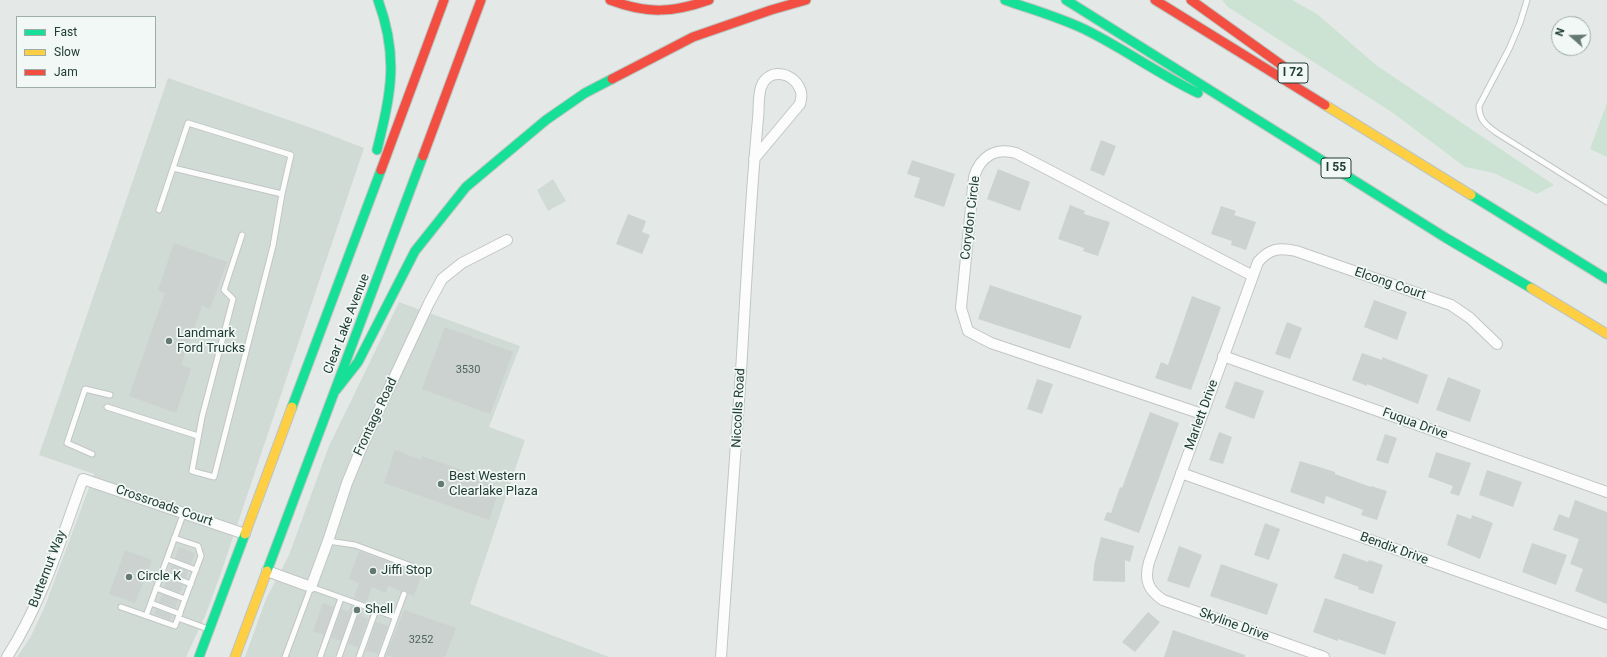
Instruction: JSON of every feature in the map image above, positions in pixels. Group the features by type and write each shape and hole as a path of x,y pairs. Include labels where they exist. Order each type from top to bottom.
{"main road":[{"path":"358,226 388,103 392,78 391,48 378,0"},
{"name":"Clear Lake Avenue","path":"198,657 245,534 358,226 444,0"},
{"name":"Clear Lake Avenue","path":"235,657 481,0"},
{"path":"610,0 638,10 672,11 691,7 709,0"},
{"path":"336,390 358,362 415,251 466,187 512,148 546,120 584,93 686,40 771,10 806,0"},
{"path":"1005,0 1069,23 1098,36 1175,83 1273,129"},
{"name":"I 55","path":"1066,0 1446,238 1607,334"},
{"path":"1155,0 1607,279"},
{"name":"I 72","path":"1191,0 1292,73"},
{"name":"I 72","path":"1305,82 1396,148"},
{"path":"206,657 208,632"}],"street":[{"name":"Niccolls Road","path":"721,657 736,457 754,158 761,88 766,78 775,74 785,74 793,80 800,89 802,96 800,104 754,158"},
{"name":"Corydon Circle","path":"1202,414 991,343 968,331 961,308 974,177 977,168 983,160 996,152 1009,151 1016,153 1253,276"},
{"name":"Frontage Road","path":"311,587 347,483 363,444 428,303 442,279 462,263 507,240"},
{"name":"Elcong Court","path":"1271,250 1282,248 1296,251 1451,305 1470,318 1497,344"},
{"name":"Marlett Drive","path":"1148,586 1146,572 1149,562 1223,356 1258,262 1271,250"},
{"name":"Fuqua Drive","path":"1223,356 1607,492"},
{"name":"Bendix Drive","path":"1182,473 1607,624"},
{"name":"Crossroads Court","path":"83,478 245,534"},
{"name":"Butternut Way","path":"7,657 27,624 83,478"},
{"path":"267,571 311,587"},
{"name":"Skyline Drive","path":"1148,586 1163,600 1324,657"}],"lane":[{"path":"1527,0 1520,23 1509,49 1479,106 1479,115 1483,122 1497,133 1607,202"},
{"path":"159,210 188,123 291,155 282,194 273,246 214,477 192,471 202,417 233,299 224,290 242,236"},
{"path":"173,168 282,194"},
{"path":"92,454 67,443 85,389 110,396"},
{"path":"107,407 198,436"},
{"path":"146,616 184,512"},
{"path":"121,607 175,626 201,556 198,546 174,538"},
{"path":"328,541 355,545 414,567 412,572"},
{"path":"167,559 196,570"},
{"path":"162,574 191,584"},
{"path":"285,657 311,587 395,617"},
{"path":"156,588 186,599"},
{"path":"381,657 404,594"},
{"path":"320,657 341,598"},
{"path":"151,603 208,632"},
{"path":"339,657 358,604"},
{"path":"359,657 376,610"}],"shaded area":[{"path":"168,78 320,131 364,148 222,570 206,614 186,657 17,657 31,636 45,606 94,474 39,455"},
{"path":"553,179 566,201 548,211 537,190"},
{"path":"399,302 520,346 489,427 525,440 470,604 609,657 245,657 266,599 289,555 329,446"}],"green space":[{"path":"1222,0 1292,0 1317,14 1376,65 1554,185 1537,194 1494,173 1465,167 1393,113 1228,7"},
{"path":"1607,103 1607,157 1590,149"}],"building":[{"path":"1101,140 1116,146 1104,176 1090,170"},
{"path":"912,160 955,174 944,207 914,197 920,178 907,174"},
{"path":"998,169 1030,182 1020,211 987,199"},
{"path":"1070,205 1085,211 1084,214 1110,222 1098,256 1083,251 1084,248 1058,239"},
{"path":"1221,206 1236,211 1234,215 1256,222 1246,250 1231,245 1232,241 1211,234"},
{"path":"628,214 646,221 642,232 650,235 642,254 616,244"},
{"path":"174,243 227,262 210,309 202,306 181,365 191,369 176,413 129,396 165,293 158,290"},
{"path":"990,285 1082,316 1070,349 978,319"},
{"path":"1192,296 1221,307 1191,390 1155,378 1161,362 1168,365"},
{"path":"1374,300 1407,312 1397,340 1364,327"},
{"path":"1287,322 1302,328 1290,359 1275,354"},
{"path":"445,327 513,352 490,414 422,389"},
{"path":"1362,353 1382,360 1382,357 1428,375 1418,404 1367,384 1367,386 1352,380"},
{"path":"1448,377 1481,390 1470,422 1436,410"},
{"path":"1037,379 1053,384 1042,414 1027,409"},
{"path":"1235,381 1264,391 1254,419 1225,408"},
{"path":"1150,412 1179,423 1139,533 1104,520 1107,512 1111,513 1120,487 1122,488"},
{"path":"1219,432 1232,437 1223,464 1209,460"},
{"path":"1385,434 1397,438 1388,464 1376,460"},
{"path":"395,450 421,460 422,456 476,475 474,478 500,487 489,520 384,483"},
{"path":"1436,452 1471,463 1459,496 1450,493 1453,486 1428,477"},
{"path":"1300,461 1335,472 1335,474 1371,487 1387,491 1377,520 1361,515 1363,510 1326,496 1324,504 1290,492"},
{"path":"1487,470 1522,482 1513,507 1479,495"},
{"path":"1575,500 1607,512 1607,604 1575,591 1583,569 1570,564 1579,539 1553,530 1559,514 1569,518"},
{"path":"1457,514 1471,519 1472,515 1493,523 1480,559 1447,545"},
{"path":"1265,523 1280,529 1269,560 1254,555"},
{"path":"1101,537 1134,546 1130,562 1125,560 1125,582 1093,581 1094,565"},
{"path":"1532,543 1567,555 1556,585 1522,572"},
{"path":"1179,546 1202,555 1189,588 1167,581"},
{"path":"179,547 195,553 191,564 175,558"},
{"path":"125,550 152,560 135,603 109,594"},
{"path":"359,551 396,564 395,567 408,572 410,576 415,574 421,576 414,596 408,594 406,590 401,591 388,586 386,593 372,587 366,602 354,598 359,583 349,579"},
{"path":"1343,553 1368,562 1369,560 1383,565 1373,594 1334,578"},
{"path":"1221,564 1278,584 1267,615 1210,596"},
{"path":"172,565 188,571 186,578 170,572"},
{"path":"167,579 183,585 180,593 164,587"},
{"path":"162,594 178,600 175,608 159,602"},
{"path":"1325,598 1396,622 1385,655 1313,632"},
{"path":"323,603 334,607 324,635 313,631"},
{"path":"351,605 353,606 341,641 331,638 341,609 348,612"},
{"path":"156,609 172,615 170,620 154,614"},
{"path":"360,609 363,610 361,616 368,619 358,647 348,644"},
{"path":"404,610 456,628 445,657 393,657 386,655"},
{"path":"1148,612 1160,622 1135,652 1122,642"},
{"path":"376,622 388,626 377,654 366,650"},
{"path":"1173,630 1245,655 1245,657 1164,657"}],"traffic: fast":[{"path":"377,150 386,111 391,75 389,39 385,20 378,0"},
{"path":"1005,0 1078,26 1198,93"},
{"path":"1066,0 1446,238 1531,288"},
{"path":"336,390 358,362 415,251 466,187 546,120 585,93 612,79"},
{"path":"267,571 423,156"},
{"path":"292,407 381,170"},
{"path":"1471,195 1607,279"},
{"path":"199,657 245,534"}],"traffic: slow":[{"path":"1325,105 1471,195"},
{"path":"1531,288 1607,334"},
{"path":"245,534 292,407"},
{"path":"235,657 267,571"}],"traffic: jam":[{"path":"381,170 444,0"},
{"path":"423,156 481,0"},
{"path":"610,0 623,5 648,10 671,9 709,0"},
{"path":"612,79 693,37 771,10 806,0"},
{"path":"1155,0 1325,105"},
{"path":"1191,0 1283,66"}],"place":[{"name":"Landmark Ford Trucks","path":"169,341"},
{"name":"Best Western Clearlake Plaza","path":"441,484"},
{"name":"Jiffi Stop","path":"373,571"},
{"name":"Circle K","path":"129,577"},
{"name":"Shell","path":"357,610"}]}
